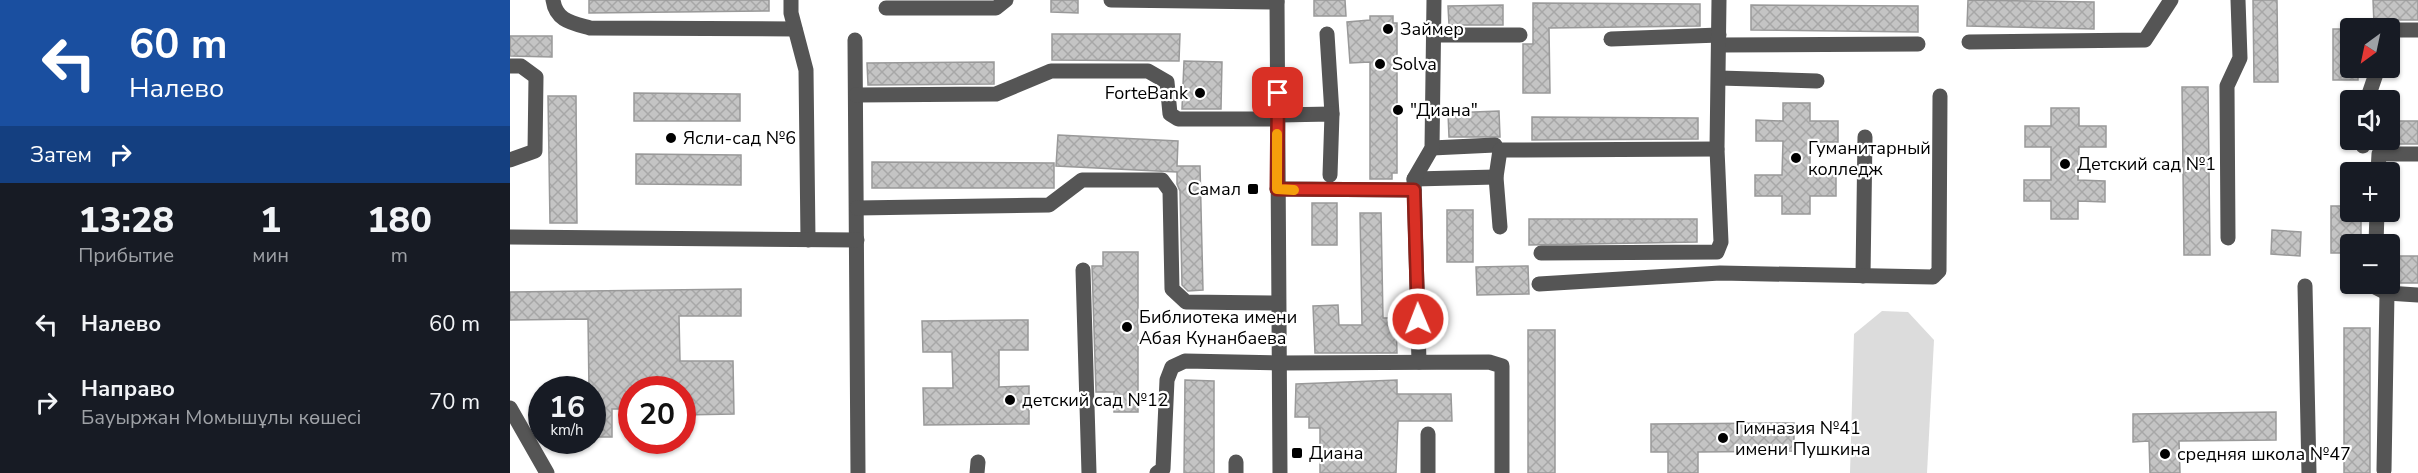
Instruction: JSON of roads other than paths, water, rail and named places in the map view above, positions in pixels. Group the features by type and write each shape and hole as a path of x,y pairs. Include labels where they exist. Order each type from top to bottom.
{"street":[{"path":"553,0 554,8 565,22 590,28 795,29"},
{"path":"791,0 791,13 806,70 807,240"},
{"path":"886,8 996,8 1006,0"},
{"path":"1111,0 1277,1 1280,473"},
{"path":"1419,362 1414,184 1432,148 1434,0"},
{"path":"1719,0 1717,149 1720,242 1717,252 1720,273"},
{"path":"1969,42 2145,40 2171,0"},
{"path":"2228,238 2227,86 2240,58 2238,0"},
{"path":"2400,30 2418,30"},
{"path":"1327,34 1332,114 1330,175"},
{"path":"1435,35 1520,34"},
{"path":"1611,39 1918,44"},
{"path":"855,40 858,473"},
{"path":"510,66 521,66 536,77 536,88 535,151 510,160"},
{"path":"856,95 996,94 1052,71 1148,71 1167,82 1170,114 1178,119 1332,114"},
{"path":"1719,78 1817,81"},
{"path":"1539,284 1720,273 1933,277 1939,271 1940,96"},
{"path":"1863,276 1865,137"},
{"path":"1432,148 1495,145"},
{"path":"1500,227 1496,177 1500,150 1717,149"},
{"path":"2379,162 2379,154 2418,153"},
{"path":"1277,189 1414,184 1496,177"},
{"path":"857,208 1049,205 1082,180 1161,180 1170,191 1172,289 1186,303 1278,303"},
{"path":"510,237 857,240"},
{"path":"1540,253 1717,252"},
{"path":"1083,270 1089,473"},
{"path":"2305,286 2309,473"},
{"path":"2400,292 2418,295"},
{"path":"2381,294 2384,470"},
{"path":"1157,473 1163,469 1167,380 1172,367 1185,361 1489,362 1502,366 1502,473"},
{"path":"510,408 548,473"},
{"path":"1428,434 1428,473"}],"place":[{"name":"Займер","path":"1388,29"},
{"name":"Solva","path":"1380,64"},
{"name":"ForteBank","path":"1200,93"},
{"name":"\"Диана\"","path":"1398,110"},
{"name":"Ясли-сад №6","path":"671,138"},
{"name":"Гуманитарный колледж","path":"1796,158"},
{"name":"Детский сад №1","path":"2065,164"},
{"name":"Самал","path":"1253,189"},
{"name":"Библиотека имени Абая Кунанбаева","path":"1127,327"},
{"name":"детский сад №12","path":"1010,400"},
{"name":"Гимназия №41 имени Пушкина","path":"1723,438"},
{"name":"Диана","path":"1297,453"},
{"name":"средняя школа №47","path":"2165,454"}]}
